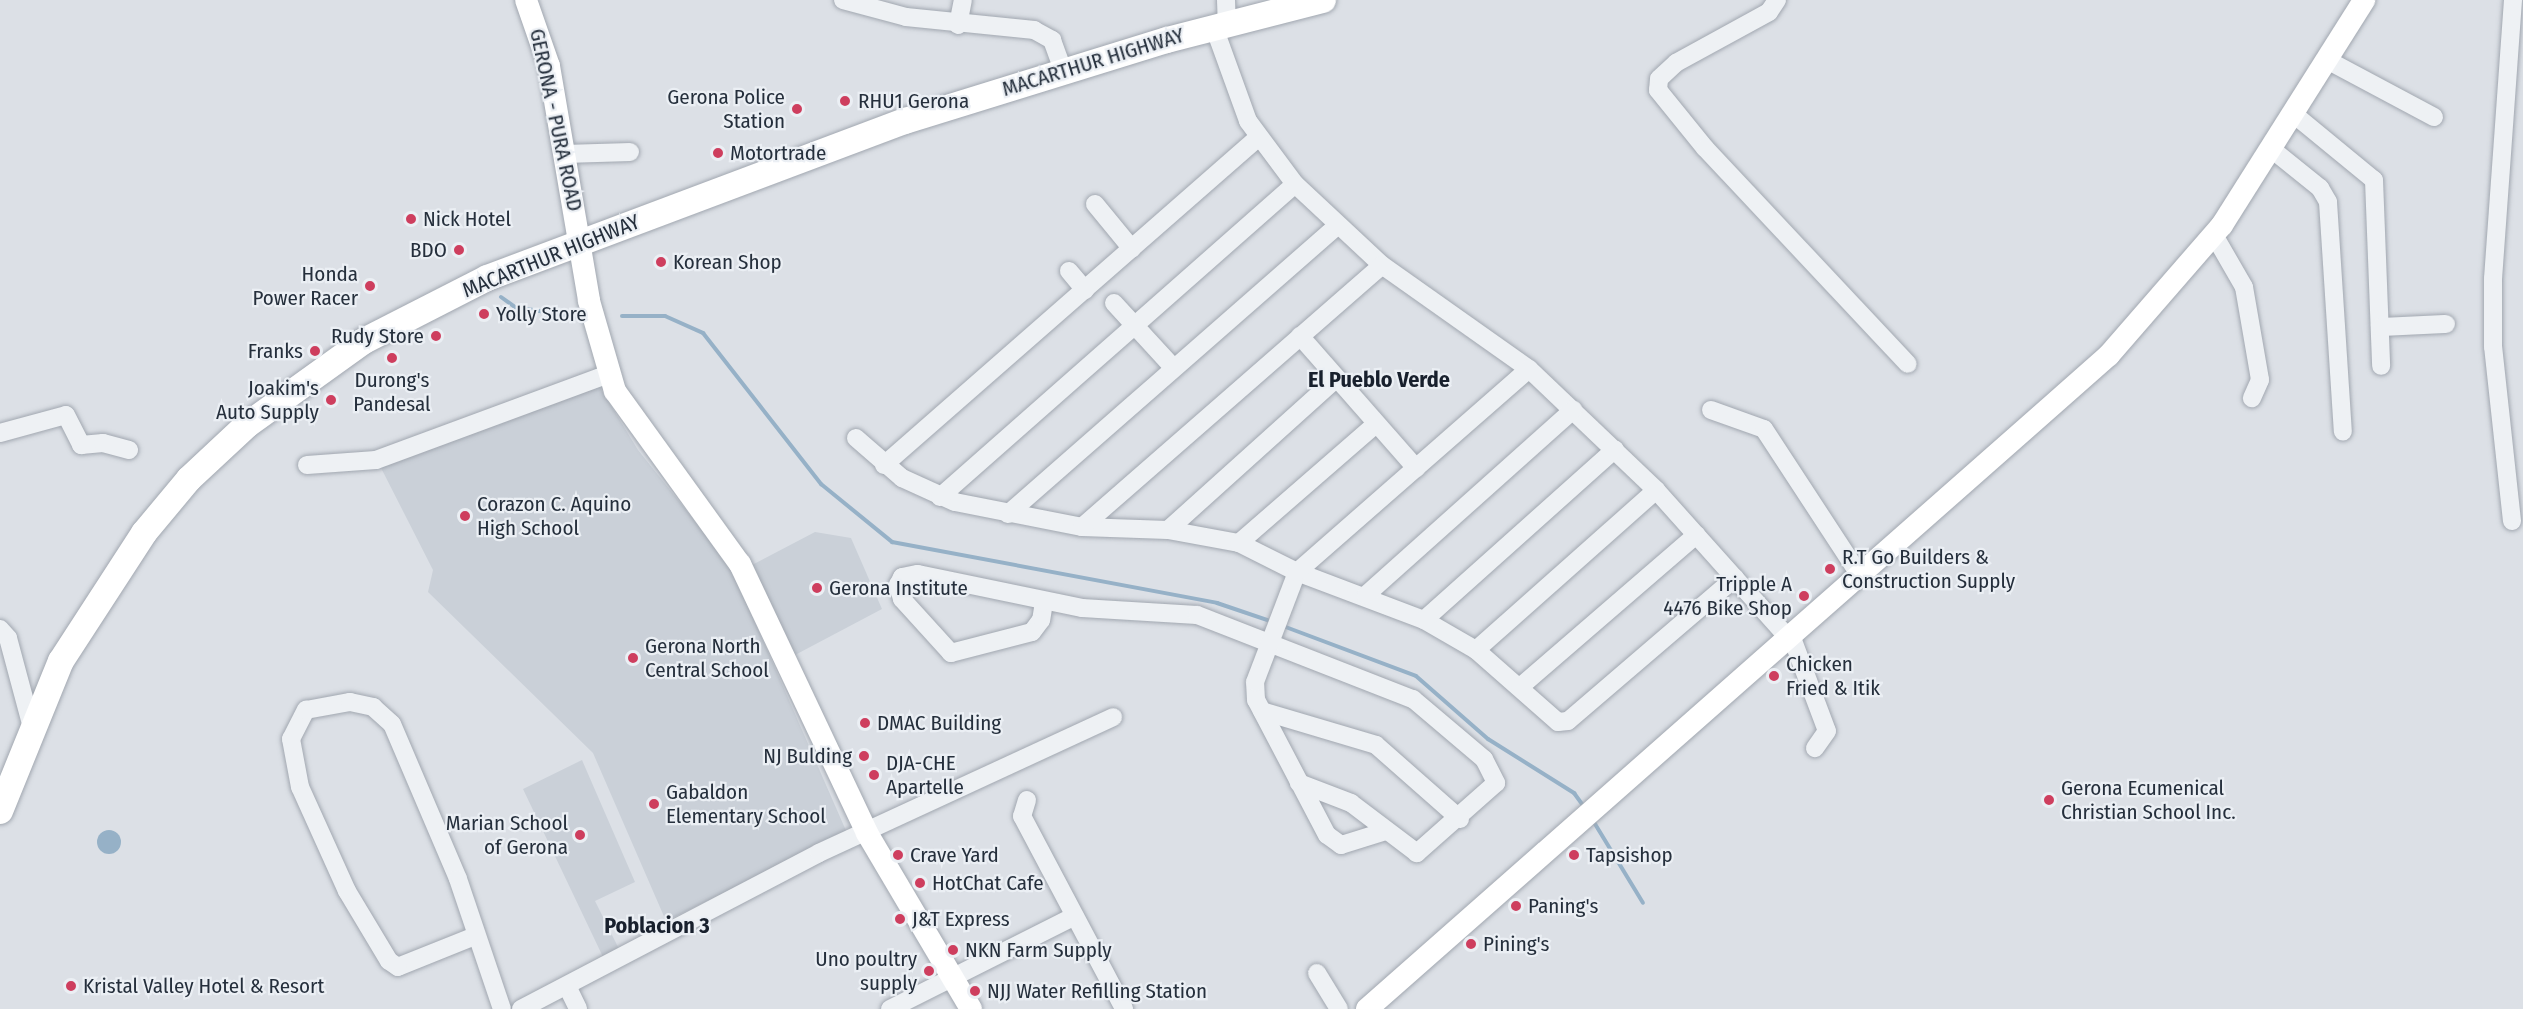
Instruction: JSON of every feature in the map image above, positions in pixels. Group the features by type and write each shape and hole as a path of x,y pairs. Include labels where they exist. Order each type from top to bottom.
{"highway":[{"name":"MACARTHUR HIGHWAY","path":"0,811 31,724 78,629 117,569 189,479 253,420 364,341 487,278 905,121 1222,17 1323,0"}],"main road":[{"name":"GERONA - PURA ROAD","path":"526,0 549,66 583,242 589,301 609,374 623,407 740,564 867,833 971,1009"},
{"path":"1367,1009 2089,376 2214,235 2296,116 2364,0"}],"street":[{"path":"843,0 958,25 1045,35 1052,40 1063,71"},
{"path":"958,25 963,0"},
{"path":"1777,0 1769,12 1676,63 1659,79 1658,90 1704,148 1908,364"},
{"path":"2512,521 2493,347 2496,198 2513,0"},
{"path":"1222,17 1258,138 1294,184 1336,227 1382,265 1529,369 1616,449 1656,490 1791,639 1827,731 1815,748"},
{"path":"2329,61 2434,117"},
{"path":"2296,116 2374,180 2381,366"},
{"path":"884,465 1258,138"},
{"path":"2274,150 2320,188 2328,202 2343,432"},
{"path":"565,154 630,152"},
{"path":"940,497 1294,184"},
{"path":"1095,204 1132,249"},
{"path":"1008,514 1172,366 1336,227"},
{"path":"2214,235 2244,286 2260,380 2252,398"},
{"path":"1082,527 1382,265"},
{"path":"1069,271 1085,290"},
{"path":"1114,303 1172,366"},
{"path":"2380,327 2446,324"},
{"path":"1300,336 1416,468"},
{"path":"1386,831 1347,844 1334,842 1299,783 1262,711 1254,687 1297,572 1529,369"},
{"path":"307,465 376,460 609,374"},
{"path":"1168,530 1337,378"},
{"path":"1366,595 1573,410"},
{"path":"1711,410 1764,429 1861,577"},
{"path":"0,433 64,414 81,446 103,442 129,450"},
{"path":"1239,543 1376,423"},
{"path":"856,438 884,465 940,497 1008,514 1082,527 1168,530 1239,543 1297,572 1366,595 1424,620 1476,650 1558,722 1568,721 1735,578"},
{"path":"1424,620 1616,449"},
{"path":"1476,650 1656,490"},
{"path":"1520,687 1696,535"},
{"path":"1044,602 1041,620 1032,632 951,653 902,599 898,585 918,574 1044,602 1191,614 1385,685 1447,723 1496,776 1493,791 1417,853 1386,831 1352,802 1299,783"},
{"path":"0,629 8,638 31,724"},
{"path":"475,936 398,966 389,961 347,891 300,787 291,739 306,710 343,702 373,707 390,720 451,862 502,1009"},
{"path":"1262,711 1376,745 1460,819"},
{"path":"521,1009 867,833 1113,717"},
{"path":"1027,800 1022,816 1073,917 1124,1009"},
{"path":"890,1009 1073,917"},
{"path":"1317,973 1339,1009"},
{"path":"567,986 578,1009"}],"shaded area":[{"name":"Gerona North Central School","path":"599,386 638,450 730,565 847,833 666,921 593,753 428,592 433,570 378,462"},
{"name":"Gerona Institute","path":"815,532 851,538 882,609 795,655 750,566"},
{"name":"Marian School of Gerona","path":"582,760 635,882 595,901 619,949 603,957 523,789"}],"water":[{"path":"109,830 117,834 121,842 117,850 109,854 101,850 97,842 101,834"}],"waterway":[{"path":"501,297 515,307 576,317"},
{"path":"622,316 665,316 703,333 821,484 892,542 1217,603 1273,622"},
{"path":"1283,626 1416,676 1488,739 1574,793 1585,808"},
{"path":"1592,819 1643,903"}],"place":[{"name":"RHU1 Gerona","path":"845,101"},
{"name":"Gerona Police Station","path":"797,109"},
{"name":"Motortrade","path":"718,153"},
{"name":"Nick Hotel","path":"411,219"},
{"name":"BDO","path":"459,250"},
{"name":"Korean Shop","path":"661,262"},
{"name":"Honda Power Racer","path":"370,286"},
{"name":"Yolly Store","path":"484,314"},
{"name":"Rudy Store","path":"436,336"},
{"name":"Franks","path":"315,351"},
{"name":"Durong's Pandesal","path":"392,358"},
{"name":"Joakim's Auto Supply","path":"331,400"},
{"name":"Corazon C. Aquino High School","path":"465,516"},
{"name":"R.T Go Builders & Construction Supply","path":"1830,569"},
{"name":"Gerona Institute","path":"817,588"},
{"name":"Tripple A 4476 Bike Shop","path":"1804,596"},
{"name":"Gerona North Central School","path":"633,658"},
{"name":"Chicken Fried & Itik","path":"1774,676"},
{"name":"DMAC Building","path":"865,723"},
{"name":"NJ Bulding","path":"864,756"},
{"name":"DJA-CHE Apartelle","path":"874,775"},
{"name":"Gerona Ecumenical Christian School Inc.","path":"2049,800"},
{"name":"Gabaldon Elementary School","path":"654,804"},
{"name":"Marian School of Gerona","path":"580,835"},
{"name":"Crave Yard","path":"898,855"},
{"name":"Tapsishop","path":"1574,855"},
{"name":"HotChat Cafe","path":"920,883"},
{"name":"Paning's","path":"1516,906"},
{"name":"J&T Express","path":"900,919"},
{"name":"Pining's","path":"1471,944"},
{"name":"NKN Farm Supply","path":"953,950"},
{"name":"Uno poultry supply","path":"929,971"},
{"name":"Kristal Valley Hotel & Resort","path":"71,986"},
{"name":"NJJ Water Refilling Station","path":"975,991"}],"district":[{"name":"El Pueblo Verde","path":"1379,380"},
{"name":"Poblacion 3","path":"657,926"}]}
